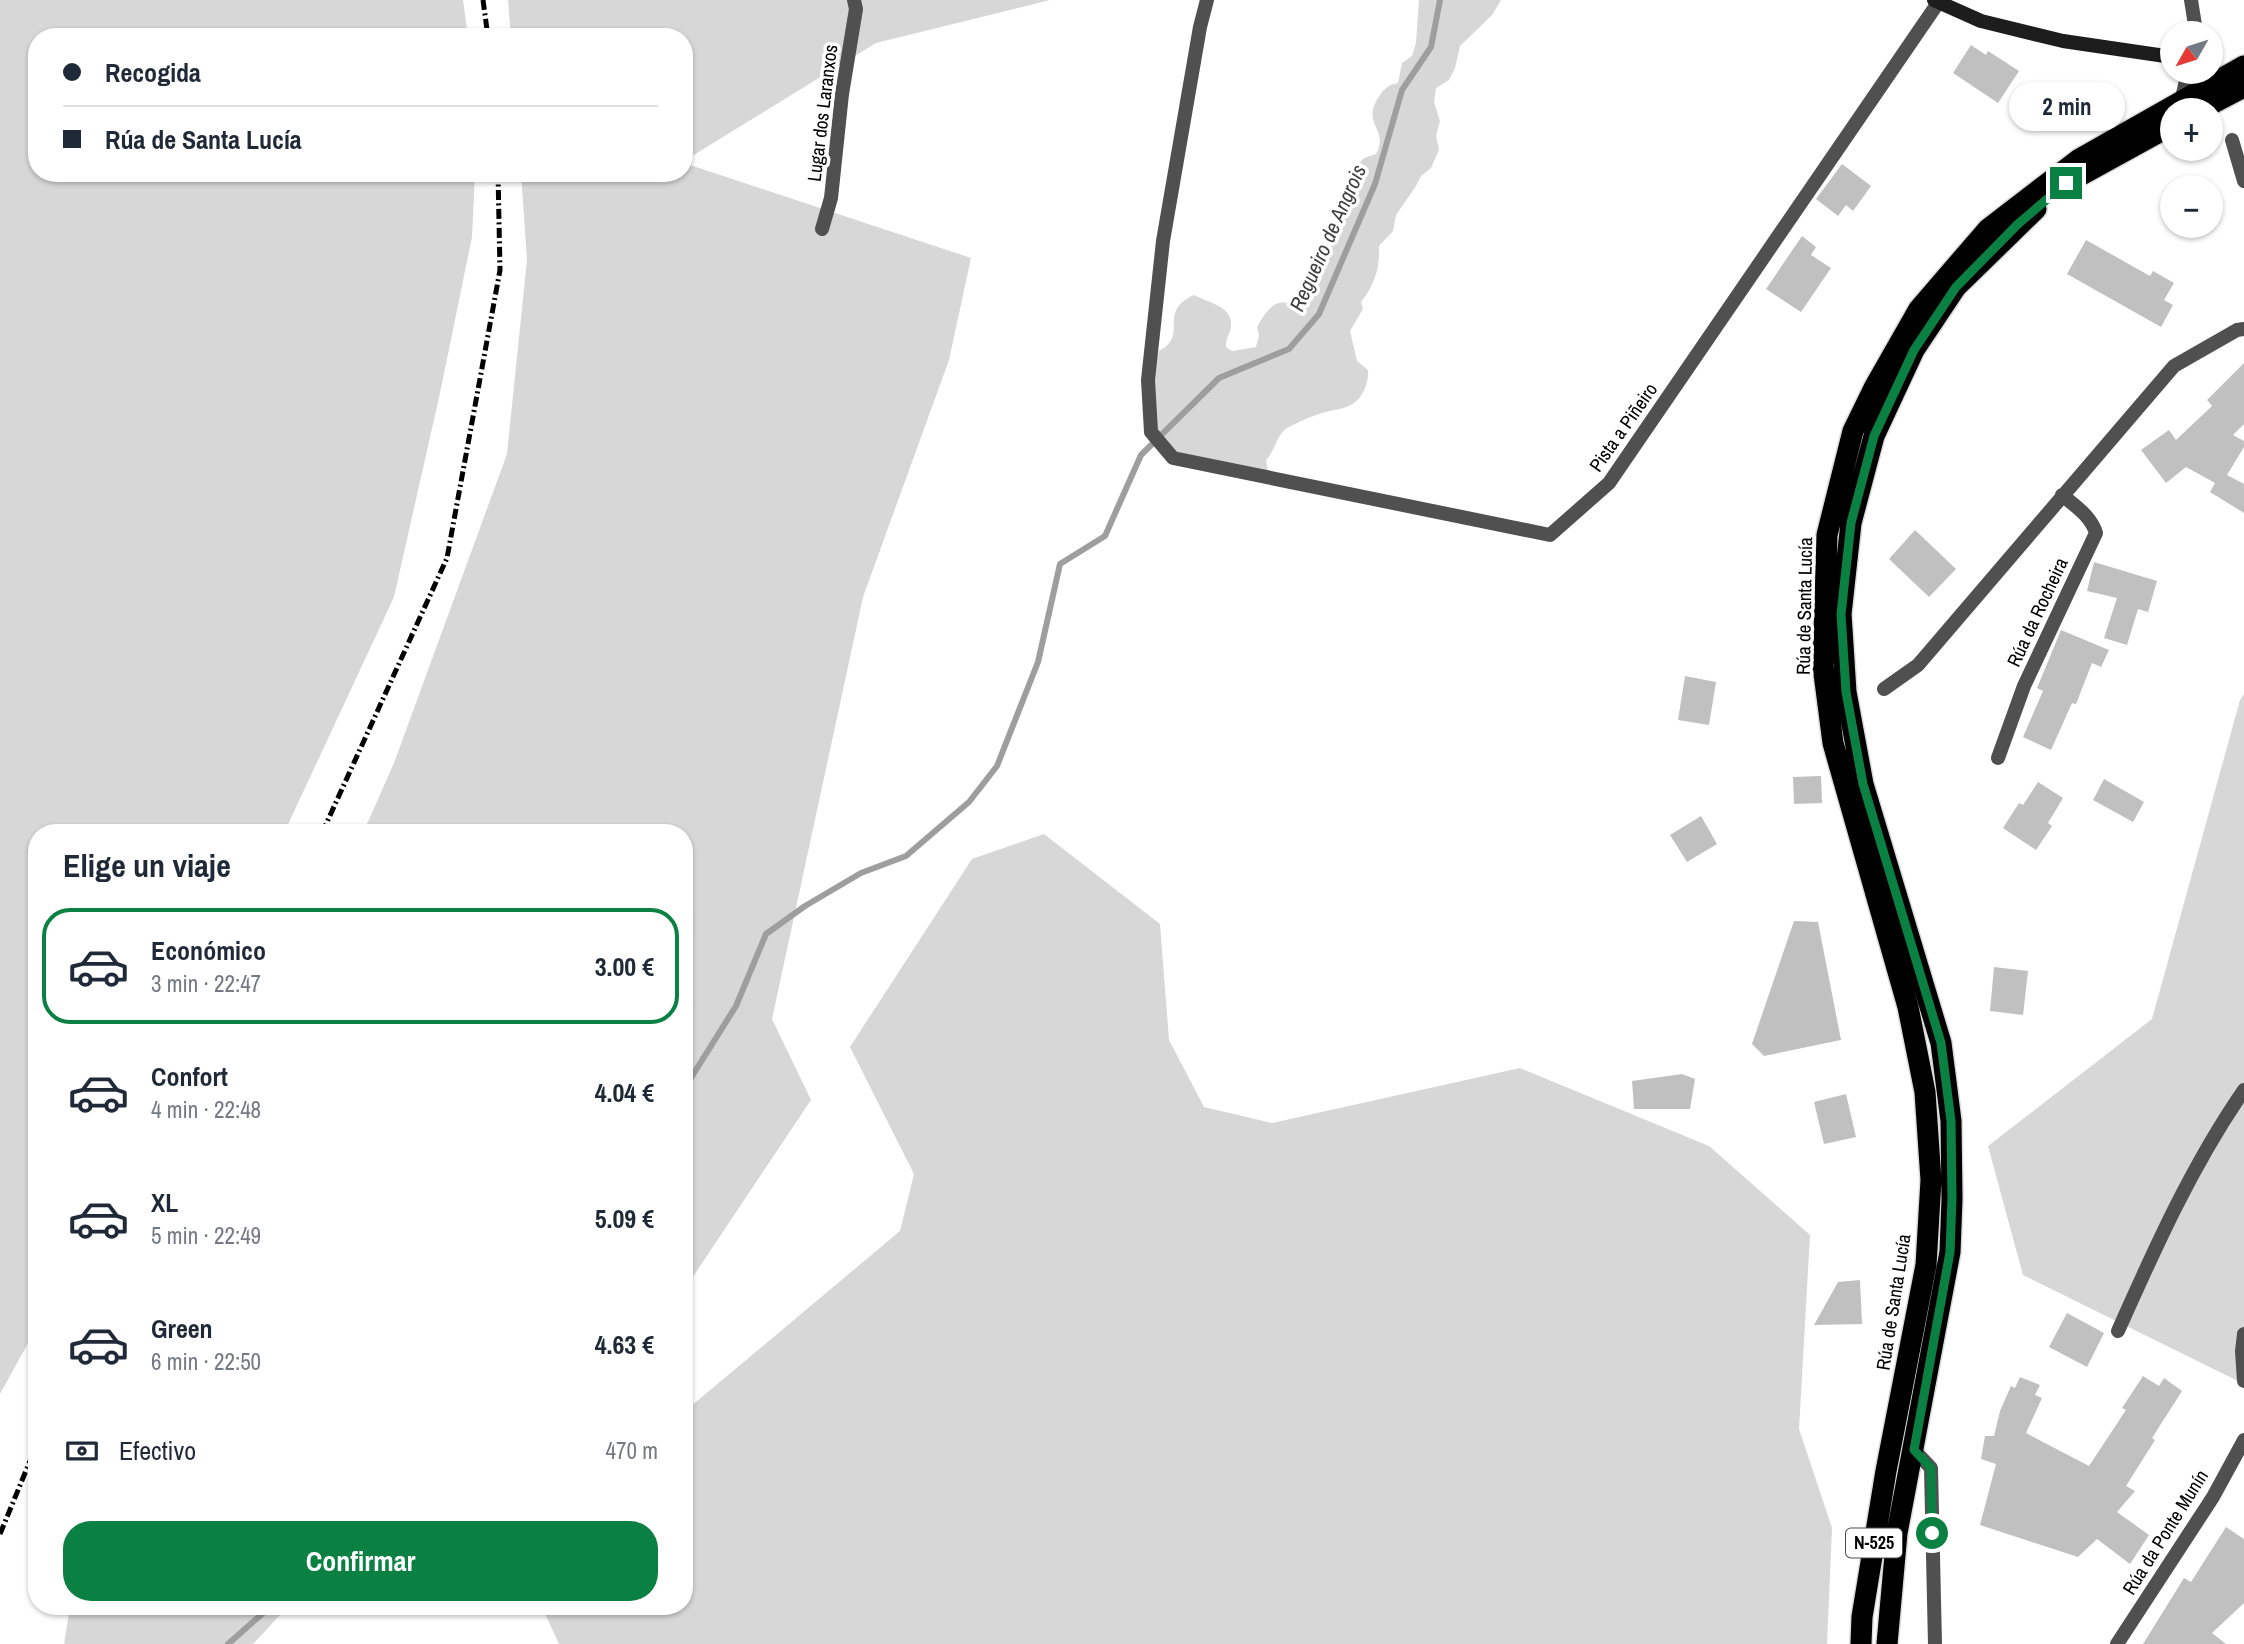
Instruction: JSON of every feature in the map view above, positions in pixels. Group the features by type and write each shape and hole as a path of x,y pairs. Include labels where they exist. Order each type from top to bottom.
{"highway":[{"name":"Rúa de Santa Lucía","path":"2201,98 2244,66"},
{"name":"Rúa de Santa Lucía","path":"2212,98 2244,86"},
{"name":"Rúa de Santa Lucía","path":"1861,1644 1862,1617 1926,1265 1931,1180 1926,1092 1908,1007 1833,743 1823,666 1827,534 1853,431 1919,309 1989,229 2078,160 2160,120"},
{"name":"Rúa de Santa Lucía","path":"1914,1450 1950,1252 1951,1121 1941,1043 1863,784 1846,692 1841,614 1851,523 1874,436 1914,350 1956,287 2018,224 2066,183 2160,132"},
{"name":"N-525","path":"1887,1644 1897,1533 1914,1450"}],"street":[{"name":"Lugar dos Laranxos","path":"822,229 831,198 842,94 856,9 854,0"},
{"name":"Pista a Piñeiro","path":"1207,0 1163,241 1148,380 1151,432 1173,458 1550,535 1609,483 1937,1"},
{"path":"2191,0 2194,21"},
{"path":"1937,1 1981,21 2063,41 2160,55"},
{"path":"2232,140 2244,181"},
{"path":"1884,689 1918,665 2174,366 2237,330 2244,329"},
{"name":"Rúa da Rocheira","path":"1998,758 2024,686 2096,533 2094,525 2085,514 2062,495"},
{"path":"2118,1331 2203,1153 2244,1090"},
{"path":"2244,1334 2244,1381"},
{"name":"Rúa da Ponte Munín","path":"2117,1644 2213,1497 2244,1440"},
{"path":"1914,1450 1931,1468 1935,1644"}],"shaded area":[{"path":"0,0 463,0 467,28 28,28 28,182 475,182 472,237 394,597 288,824 28,824 28,1343 0,1394"},
{"path":"508,0 1050,0 876,43 693,155 693,28 510,28"},
{"path":"1419,0 1501,0 1492,15 1460,46 1449,80 1436,88 1434,102 1440,121 1436,136 1439,150 1431,168 1421,176 1396,215 1393,231 1379,246 1376,276 1361,302 1363,309 1350,331 1357,361 1368,370 1363,392 1351,405 1313,416 1287,428 1266,460 1268,472 1176,452 1154,429 1152,385 1159,351 1168,345 1172,338 1177,309 1194,295 1220,307 1229,316 1231,323 1226,347 1232,351 1256,347 1259,335 1257,327 1272,306 1279,303 1304,304 1313,300 1318,274 1328,260 1336,208 1357,190 1355,168 1364,158 1376,154 1379,145 1380,138 1372,113 1374,105 1385,89 1398,83 1402,63 1412,56 1416,43"},
{"path":"693,166 971,258 949,360 863,597 772,1019 811,1100 693,1277 693,824 367,824 394,763 507,454 527,260 522,182 693,182"},
{"path":"2244,694 2244,1384 2023,1275 1988,1146 2152,1019 2240,700"},
{"path":"1044,834 1160,924 1169,1040 1204,1107 1272,1123 1520,1068 1709,1146 1810,1235 1799,1429 1832,1528 1827,1644 559,1644 546,1615 693,1615 693,1404 900,1231 914,1174 850,1047 972,859"},
{"path":"69,1615 281,1615 253,1644 64,1644"}],"building":[{"path":"1971,45 1986,55 1988,51 2019,71 1998,103 1953,73"},
{"path":"1842,164 1871,186 1853,211 1846,205 1838,216 1816,199"},
{"path":"1802,236 1816,247 1811,255 1831,268 1801,312 1766,289"},
{"path":"2086,240 2150,276 2153,271 2174,283 2164,300 2173,305 2161,327 2067,274"},
{"path":"2244,363 2244,424 2233,435 2244,441 2244,447 2227,475 2244,484 2244,513 2210,492 2215,483 2186,467 2166,483 2141,450 2169,430 2176,440 2212,406 2207,400"},
{"path":"1915,530 1956,569 1929,597 1889,559"},
{"path":"2094,562 2157,581 2148,612 2138,609 2127,645 2104,638 2117,598 2087,591"},
{"path":"2061,630 2109,650 2101,667 2092,663 2076,704 2072,703 2051,750 2023,737 2043,691 2037,688"},
{"path":"1685,676 1716,682 1709,725 1678,720"},
{"path":"1821,776 1822,803 1794,804 1793,777"},
{"path":"2104,779 2144,802 2133,822 2093,800"},
{"path":"2038,782 2063,798 2048,823 2052,826 2036,850 2003,828 2019,803 2023,805"},
{"path":"1701,816 1717,844 1687,862 1670,835"},
{"path":"1794,921 1818,922 1841,1040 1764,1056 1752,1044"},
{"path":"1994,967 2028,971 2023,1015 1990,1011"},
{"path":"1682,1074 1695,1079 1690,1109 1634,1109 1632,1081"},
{"path":"1846,1094 1856,1137 1824,1144 1814,1102"},
{"path":"1860,1280 1862,1324 1814,1325 1838,1282"},
{"path":"2067,1313 2104,1333 2087,1367 2049,1347"},
{"path":"2143,1376 2159,1386 2164,1378 2182,1391 2126,1486 2135,1491 2117,1512 2149,1535 2130,1564 2097,1539 2078,1557 1980,1525 1996,1464 1981,1459 1985,1436 1994,1436 2000,1411 2011,1386 2015,1388 2020,1377 2040,1385 2035,1395 2042,1398 2026,1433 2089,1466 2126,1410 2122,1408"},
{"path":"2226,1527 2244,1539 2244,1603 2212,1633 2226,1644 2143,1644 2184,1578 2191,1582"}],"waterway":[{"name":"Regueiro de Angrois","path":"693,1075 736,1006 766,934 805,906 861,873 906,856 969,802 997,766 1038,662 1060,564 1105,536 1141,455 1219,378 1289,349 1319,314 1375,184 1402,90 1431,47 1440,0"},
{"name":"Regueiro de Angrois","path":"228,1644 261,1615"}],"railway":[{"path":"483,0 487,28"},
{"path":"326,824 447,558 500,270 498,182"},
{"path":"0,1534 28,1466"}],"route":[{"path":"1932,1533 1931,1468 1914,1450 1950,1252 1951,1121 1941,1043 1863,784 1846,692 1841,614 1851,523 1874,436 1914,350 1956,287 2018,224 2066,183"}]}
